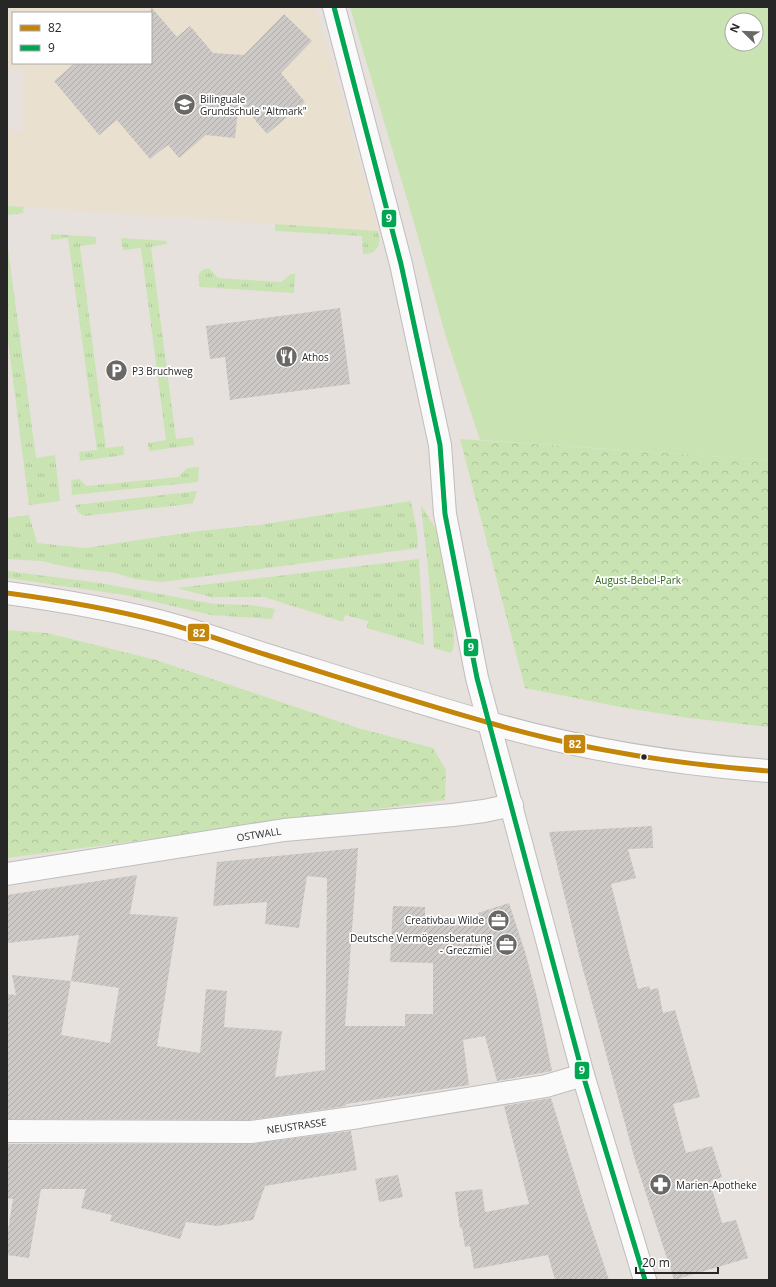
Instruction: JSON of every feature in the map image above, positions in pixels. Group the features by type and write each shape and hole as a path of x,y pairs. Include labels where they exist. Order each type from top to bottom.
{"street":[{"path":"334,7 401,264 440,445 445,514 478,678 583,1075 645,1280"},
{"path":"7,593 66,601 164,622 371,688 490,723 544,737 692,764 769,771"},
{"name":"OSTWALL","path":"7,874 284,830 453,815 484,811 512,805"},
{"name":"NEUSTRASSE","path":"7,1131 251,1132 359,1117 546,1086 583,1075"}],"shaded area":[{"name":"Bilinguale Grundschule \"Altmark\"","path":"7,7 315,7 337,80 378,231 7,206 7,130 24,131 24,69 7,69"}],"green space":[{"path":"350,7 769,7 769,460 480,440 446,337"},
{"path":"7,206 24,207 23,213 7,215"},
{"path":"275,224 378,231 379,244 372,253 363,254 362,236 275,231"},
{"path":"51,234 96,237 96,244 80,246 106,448 123,446 124,455 80,461 79,452 97,450 68,238 51,240"},
{"path":"121,238 167,241 167,244 151,247 176,439 193,437 194,445 149,451 148,443 166,440 141,248 123,250"},
{"path":"7,241 36,458 55,455 60,501 29,505 7,333"},
{"path":"209,268 218,278 281,282 291,274 295,274 294,293 200,287 199,274 205,269"},
{"name":"August-Bebel-Park","path":"460,439 769,460 769,727 689,718 620,707 525,688"},
{"path":"199,467 198,482 72,495 71,480 79,479 87,486 178,477 187,468"},
{"path":"197,491 193,503 189,504 84,516 78,512 75,505"},
{"path":"411,501 417,532 418,548 162,582 135,579 115,573 73,568 41,561 7,559 7,518 29,515 37,543 85,548 199,531 259,525"},
{"path":"421,505 437,531 453,611 454,641 451,653 434,648 429,577"},
{"path":"419,559 424,645 367,628 368,621 345,615 343,622 264,597 211,597 177,588"},
{"path":"7,571 100,583 214,604 251,605 275,609 272,619 211,615 125,595 7,578"},
{"path":"7,630 47,633 156,660 358,728 433,748 446,770 445,800 7,858"}],"building":[{"path":"151,7 177,37 190,26 213,53 244,55 284,14 312,41 281,73 305,102 267,134 239,101 235,138 206,135 179,158 168,145 150,159 117,120 99,135 54,81 74,64 152,64"},
{"name":"Athos","path":"340,308 350,384 230,400 225,357 210,359 206,326"},
{"path":"652,826 653,848 628,849 636,878 611,884 638,989 649,986 650,990 658,988 663,1013 675,1010 700,1097 673,1104 686,1153 712,1146 722,1177 710,1182 722,1223 736,1220 748,1258 674,1280 635,1160 579,955 549,832"},
{"path":"358,848 345,1026 405,1026 405,1014 433,1014 433,963 390,962 393,906 425,907 425,924 482,926 478,913 509,903 526,955 537,997 552,1071 497,1081 485,1036 463,1040 469,1085 346,1104 346,1106 250,1120 7,1119 7,994 16,995 12,975 71,981 79,935 7,943 7,895 137,875 130,914 178,917 157,1046 200,1053 206,989 227,991 224,1027 282,1031 275,1077 325,1070 327,878 307,876 299,928 265,924 267,902 213,906 217,862","holes":["71,981 119,988 110,1043 61,1035"]},
{"path":"551,1098 609,1280 555,1280 548,1255 474,1269 470,1246 465,1247 462,1228 460,1228 455,1192 482,1189 485,1212 529,1204 504,1106"},
{"path":"351,1131 357,1170 265,1186 253,1220 217,1226 186,1222 180,1239 110,1221 112,1215 81,1208 86,1189 41,1189 29,1258 7,1255 7,1237 13,1199 7,1198 7,1144 251,1144"},
{"path":"398,1175 403,1197 379,1202 375,1179"}],"transit line":[{"name":"9","path":"334,7 401,264 440,445 445,514 477,678 583,1075 645,1280"},
{"name":"82","path":"7,593 85,605 162,622 434,707 558,740 593,748 663,760 769,771"}],"place":[{"name":"Bilinguale Grundschule \"Altmark\"","path":"184,105"},
{"name":"Athos","path":"286,357"},
{"name":"P3 Bruchweg","path":"117,371"},
{"name":"Creativbau Wilde","path":"499,920"},
{"name":"Deutsche Vermögensberatung - Greczmiel","path":"507,944"},
{"name":"Marien-Apotheke","path":"661,1185"}]}
